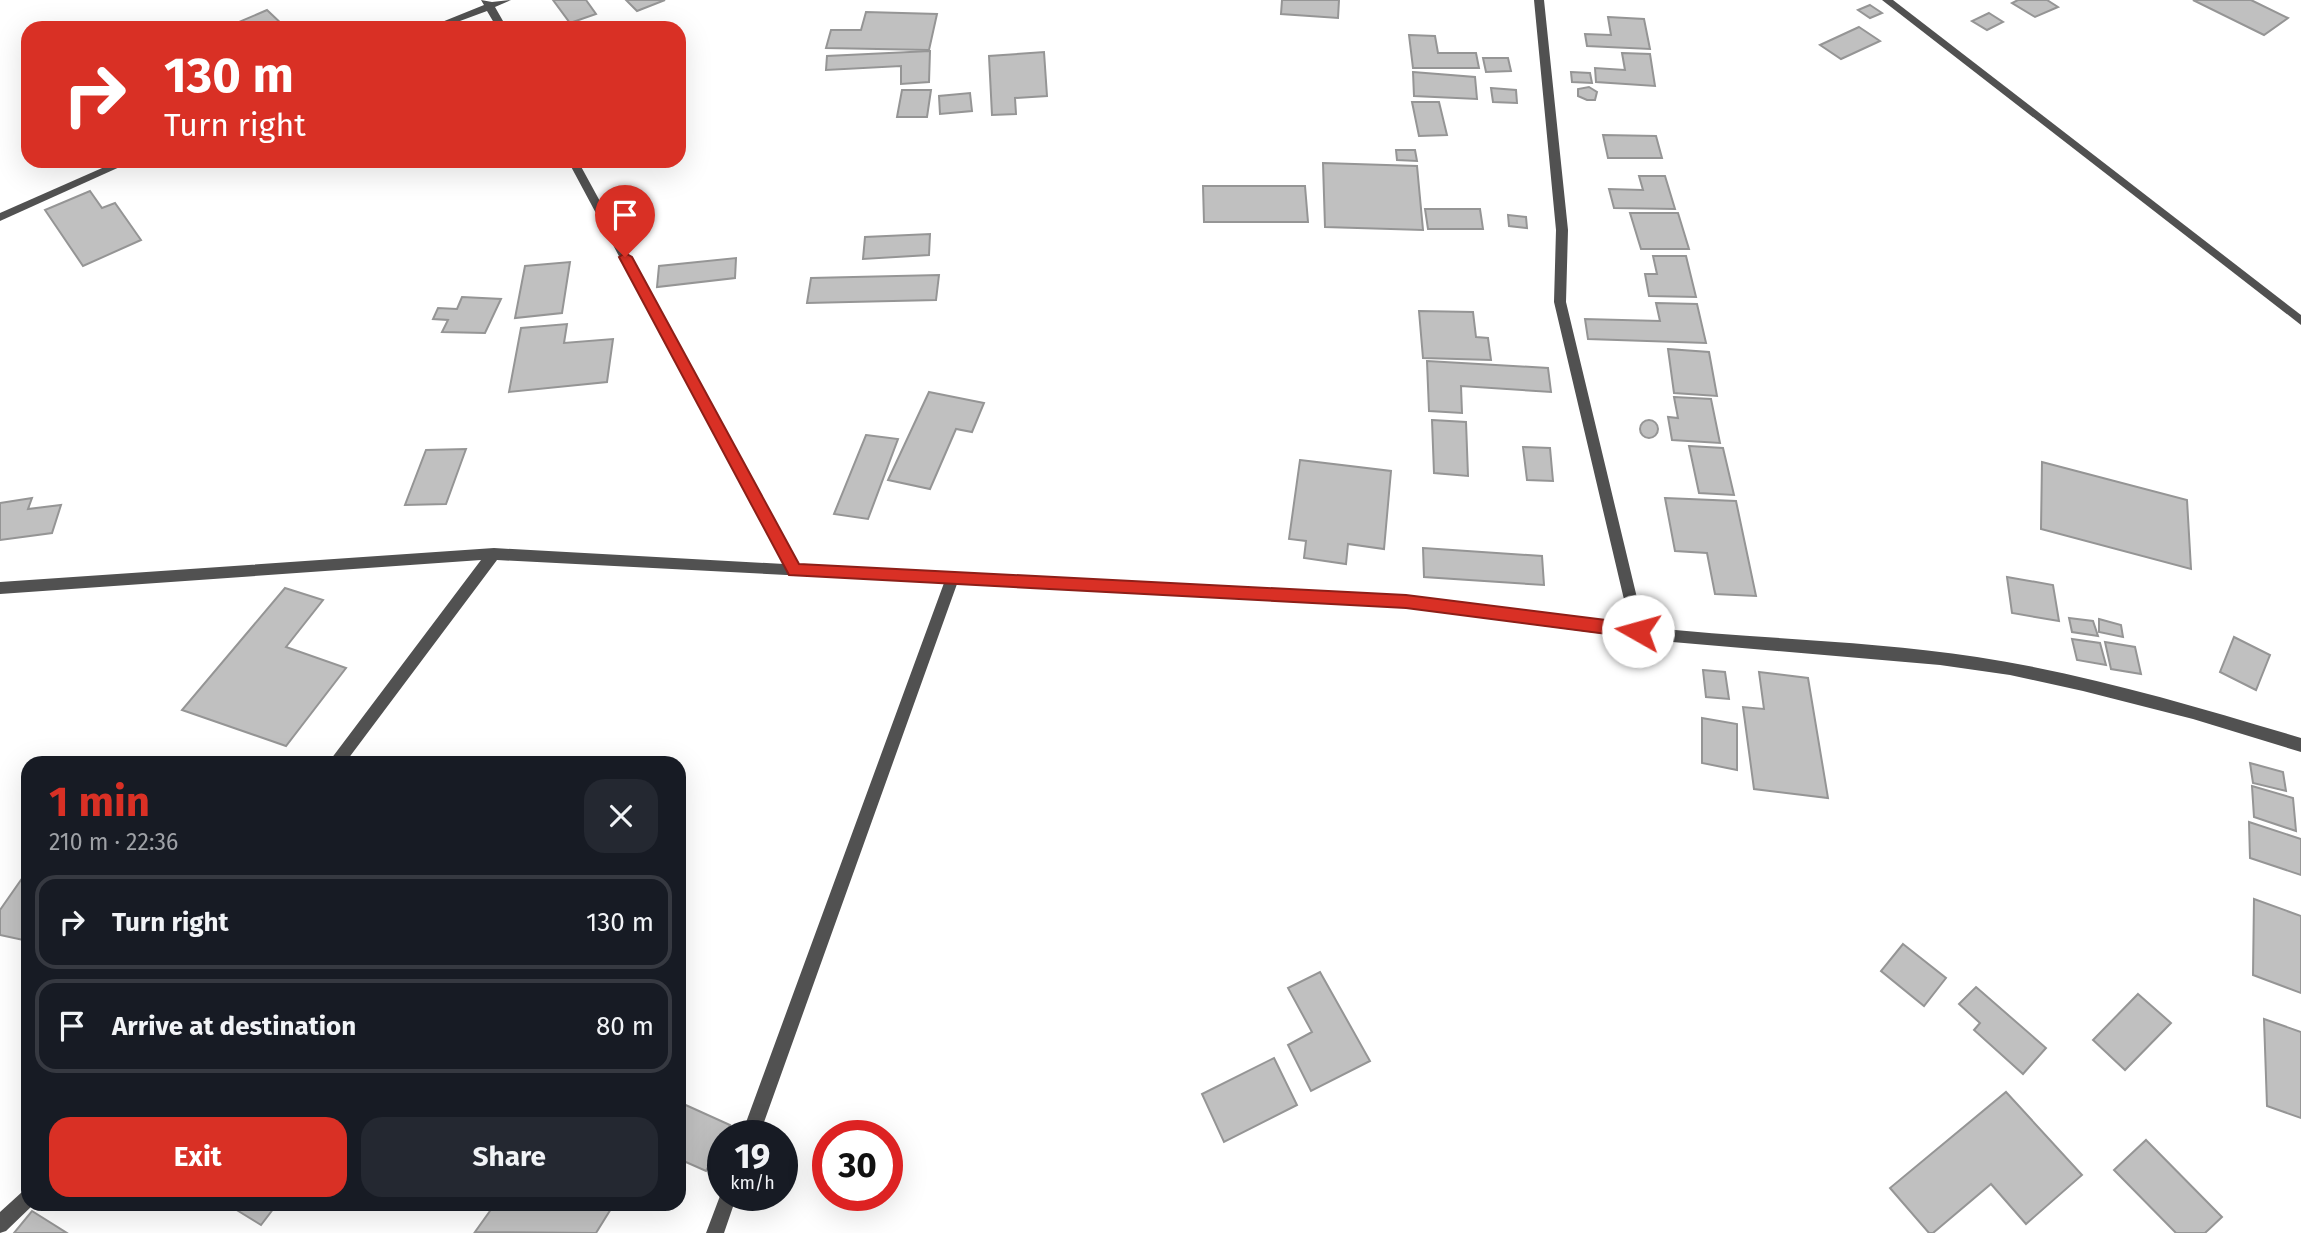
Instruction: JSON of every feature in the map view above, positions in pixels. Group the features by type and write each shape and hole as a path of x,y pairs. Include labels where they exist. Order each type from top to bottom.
{"street":[{"path":"448,21 488,3 506,0"},
{"path":"1539,0 1562,230 1560,302 1638,631"},
{"path":"1887,0 2301,321"},
{"path":"488,3 498,21"},
{"path":"0,217 112,168"},
{"path":"577,168 794,570"},
{"path":"0,588 494,554 1406,602 1729,641 1867,649 2010,669 2186,710 2301,745"},
{"path":"341,756 494,554"},
{"path":"756,1120 952,580"},
{"path":"0,1225 21,1205"},
{"path":"715,1233 723,1211"}],"building":[{"path":"553,0 586,0 596,14 576,21 569,21"},
{"path":"626,0 665,0 637,11"},
{"path":"1282,0 1339,0 1338,18 1281,14"},
{"path":"2018,0 2047,0 2058,7 2035,17 2012,3"},
{"path":"2193,0 2251,0 2288,18 2264,35"},
{"path":"1870,5 1882,13 1870,18 1858,10"},
{"path":"267,10 279,21 241,21"},
{"path":"866,12 937,14 929,50 826,48 831,30 861,30"},
{"path":"1989,13 2003,22 1987,30 1972,21"},
{"path":"1608,17 1644,19 1650,49 1587,46 1585,34 1611,35"},
{"path":"1859,27 1880,41 1841,59 1820,45"},
{"path":"1409,35 1435,36 1438,53 1476,53 1479,68 1413,68"},
{"path":"930,51 929,82 901,84 901,66 826,70 827,56"},
{"path":"1044,52 1047,96 1015,98 1016,114 992,115 989,56"},
{"path":"1622,53 1650,54 1655,86 1596,82 1595,68 1625,70"},
{"path":"1483,58 1508,58 1511,71 1486,72"},
{"path":"1413,72 1475,77 1477,99 1414,96"},
{"path":"1571,72 1590,73 1592,83 1572,82"},
{"path":"1589,87 1597,92 1595,100 1578,96 1578,89"},
{"path":"1491,88 1516,90 1517,103 1493,102"},
{"path":"902,90 931,90 927,117 897,117"},
{"path":"970,93 972,111 940,114 939,96"},
{"path":"1412,102 1439,102 1447,135 1419,136"},
{"path":"1603,135 1656,136 1662,158 1608,158"},
{"path":"1396,150 1415,150 1417,161 1397,160"},
{"path":"1323,163 1417,166 1423,230 1325,227"},
{"path":"1639,176 1665,176 1675,209 1614,208 1609,189 1643,190"},
{"path":"1203,186 1305,186 1308,222 1204,222"},
{"path":"90,191 102,208 115,203 141,240 83,266 45,210"},
{"path":"1425,209 1480,209 1483,229 1428,229"},
{"path":"1630,213 1678,213 1689,249 1641,249"},
{"path":"1508,215 1526,217 1527,228 1509,226"},
{"path":"930,234 929,255 863,259 865,237"},
{"path":"1653,256 1686,256 1696,297 1649,296 1645,274 1657,274"},
{"path":"736,258 735,278 657,287 659,266"},
{"path":"570,262 562,313 515,318 525,266"},
{"path":"939,275 936,300 807,303 811,278"},
{"path":"462,297 501,299 485,333 442,332 448,320 433,319 438,308 457,309"},
{"path":"1656,303 1697,304 1706,343 1588,339 1585,319 1660,321"},
{"path":"1419,311 1473,312 1476,337 1488,338 1491,360 1423,358"},
{"path":"567,324 564,343 613,339 607,382 509,392 521,328"},
{"path":"1668,349 1709,352 1717,396 1674,393"},
{"path":"1427,361 1548,368 1551,392 1461,386 1462,413 1429,411"},
{"path":"929,392 984,403 972,432 956,429 930,489 888,480"},
{"path":"1674,397 1711,399 1720,443 1672,440 1668,417 1678,418"},
{"path":"1432,420 1466,422 1468,476 1434,473"},
{"path":"1649,420 1657,425 1658,429 1653,437 1649,438 1641,433 1640,429 1645,421"},
{"path":"866,435 898,439 868,519 834,514"},
{"path":"1689,446 1723,448 1734,495 1699,493"},
{"path":"1523,447 1550,448 1553,481 1527,480"},
{"path":"466,449 446,504 405,505 426,450"},
{"path":"1300,460 1391,471 1384,549 1348,544 1346,564 1304,558 1306,541 1289,539"},
{"path":"2042,462 2187,500 2191,569 2041,529"},
{"path":"32,498 28,509 61,505 52,533 0,540 0,503"},
{"path":"1665,498 1736,501 1756,596 1715,594 1707,553 1675,551"},
{"path":"1423,548 1542,556 1544,585 1424,577"},
{"path":"2007,577 2053,585 2059,621 2012,613"},
{"path":"285,588 323,600 286,647 346,668 286,746 182,710"},
{"path":"2069,618 2093,621 2098,636 2072,632"},
{"path":"2099,619 2121,625 2123,637 2099,632"},
{"path":"2234,637 2270,655 2256,690 2220,672"},
{"path":"2072,639 2100,643 2106,665 2077,660"},
{"path":"2105,642 2135,647 2141,674 2111,669"},
{"path":"1703,670 1725,672 1729,699 1706,697"},
{"path":"1759,672 1808,678 1828,798 1754,789 1743,707 1764,709"},
{"path":"1702,718 1737,724 1737,770 1702,763"},
{"path":"2250,763 2283,772 2286,791 2253,783"},
{"path":"2252,786 2293,798 2296,831 2254,817"},
{"path":"2249,822 2301,839 2301,875 2250,858"},
{"path":"21,880 21,940 0,935 0,910"},
{"path":"2254,899 2301,916 2301,993 2253,975"},
{"path":"1903,944 1946,978 1924,1006 1881,971"},
{"path":"1320,972 1370,1061 1311,1091 1288,1045 1312,1032 1288,988"},
{"path":"1976,987 2046,1048 2023,1074 1974,1030 1980,1023 1959,1004"},
{"path":"2138,994 2171,1023 2125,1070 2093,1040"},
{"path":"2264,1019 2301,1032 2301,1118 2267,1106"},
{"path":"1274,1058 1297,1105 1224,1142 1202,1094"},
{"path":"2006,1092 2082,1175 2026,1224 1991,1184 1933,1233 1929,1233 1890,1188"},
{"path":"686,1105 719,1120 707,1120 706,1171 686,1162"},
{"path":"2146,1140 2222,1217 2205,1233 2176,1233 2114,1170"},
{"path":"32,1211 67,1233 14,1233"},
{"path":"238,1211 272,1211 261,1225"},
{"path":"490,1211 610,1211 596,1233 475,1232"}],"route":[{"path":"625,257 794,570 1406,602 1638,631"}]}
